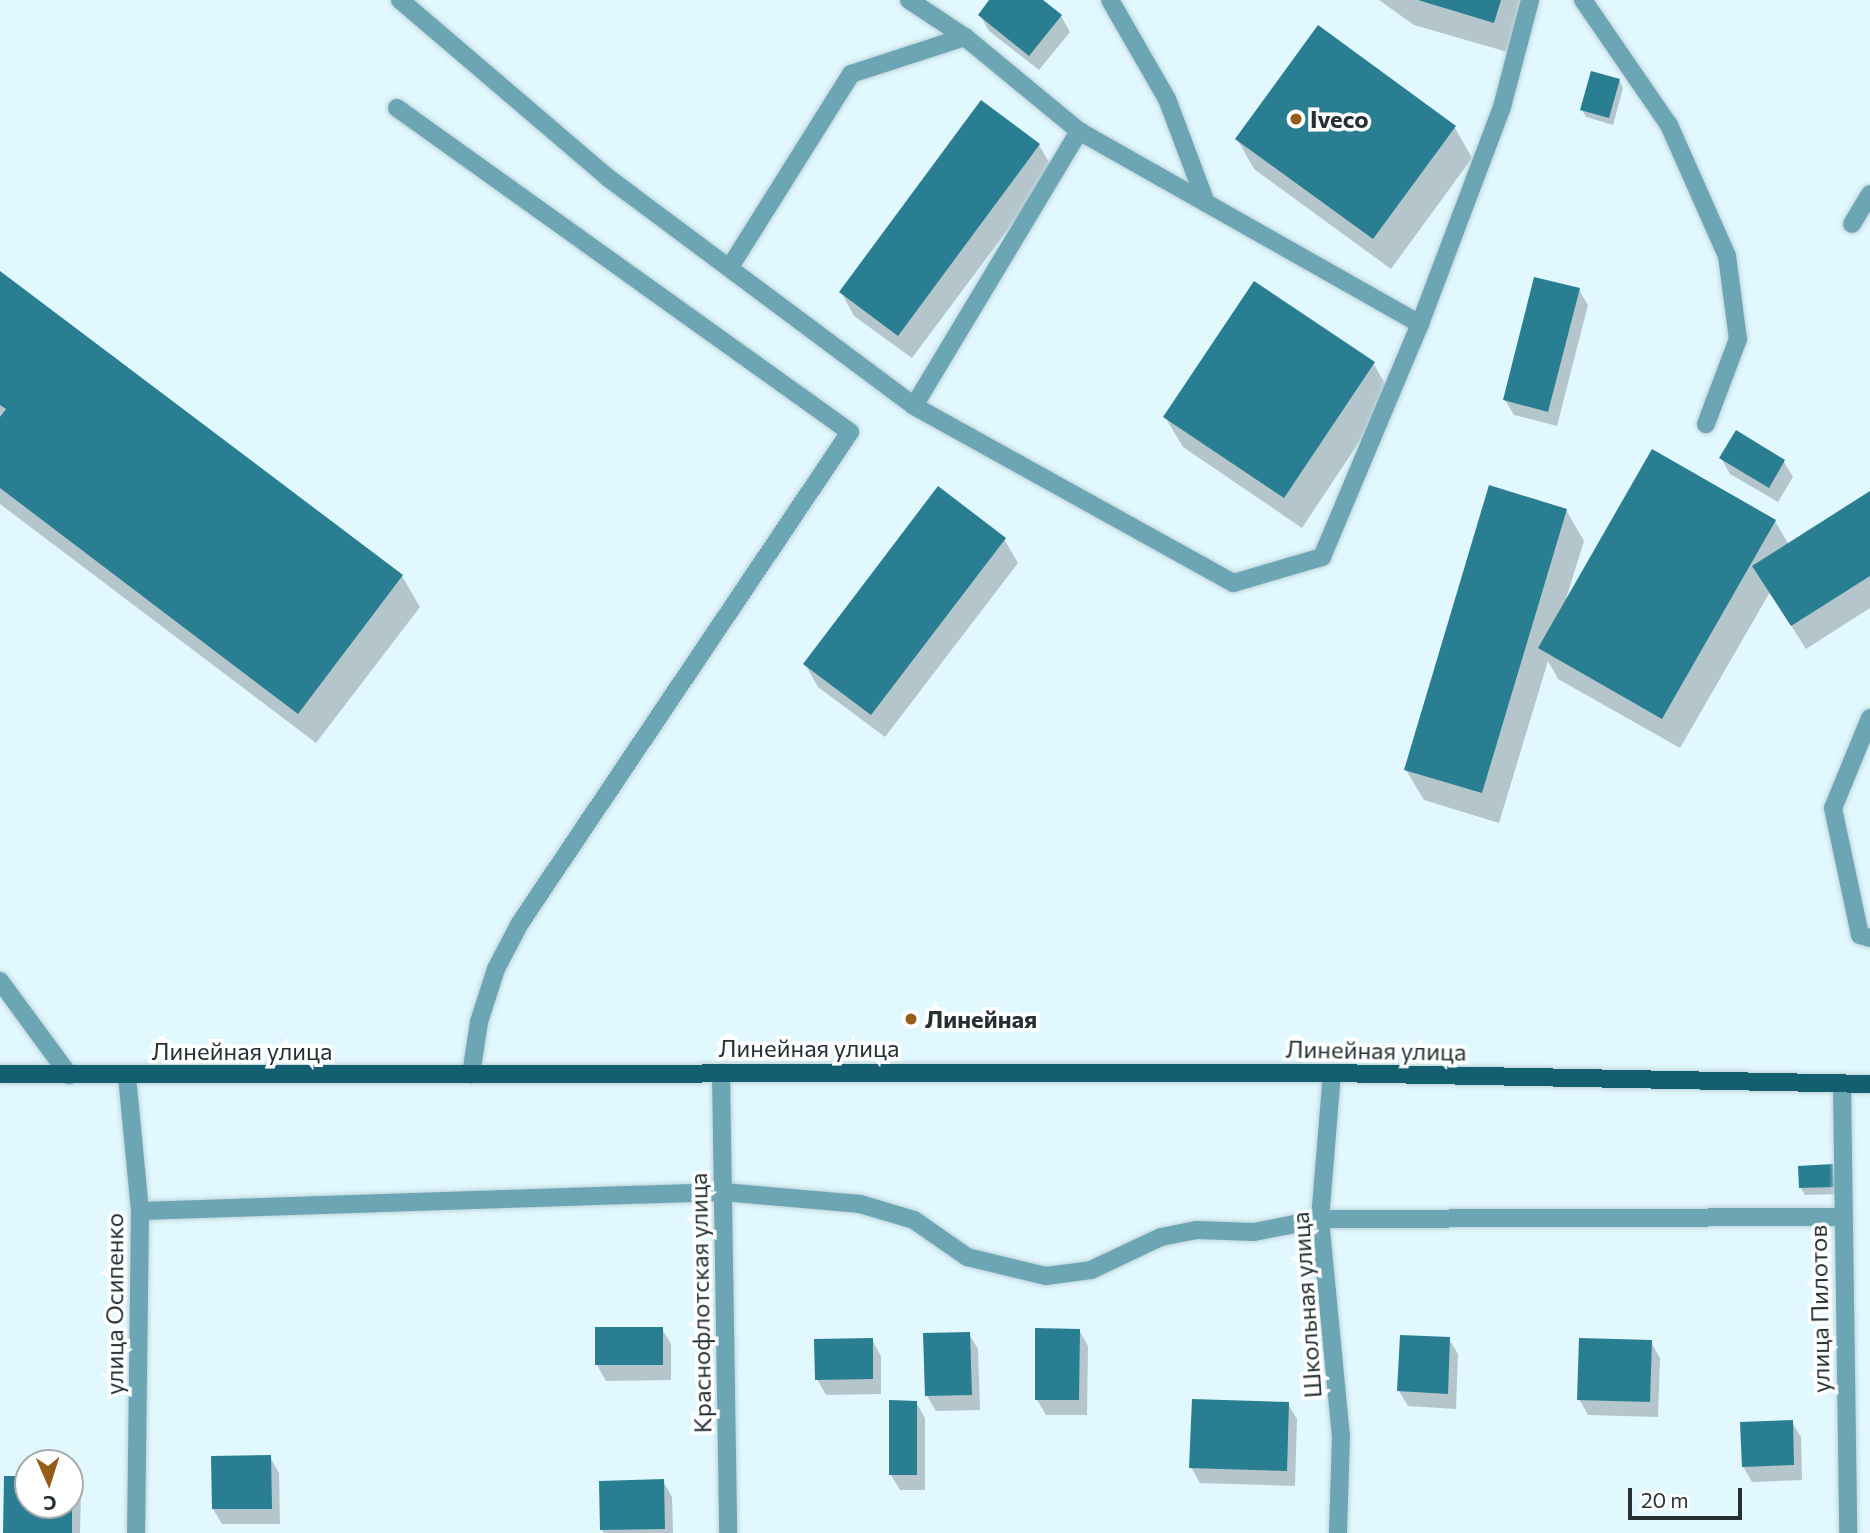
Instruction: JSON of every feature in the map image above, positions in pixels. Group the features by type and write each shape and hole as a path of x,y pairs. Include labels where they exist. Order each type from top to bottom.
{"main road":[{"name":"Линейная улица","path":"0,1074 1332,1073 1870,1084"}],"street":[{"path":"400,0 607,177 914,406 1233,583 1322,557 1420,324 1502,107 1530,0"},
{"path":"909,0 965,37 1079,131 1420,324"},
{"path":"1111,0 1167,99 1206,203"},
{"path":"1583,0 1669,125 1727,256 1738,339 1706,424"},
{"path":"730,267 851,74 965,37"},
{"path":"397,108 850,432 520,923 496,969 479,1022 471,1074"},
{"path":"914,406 1079,131"},
{"path":"1852,224 1870,194"},
{"path":"1870,718 1833,808 1860,935 1870,938"},
{"path":"0,981 69,1075"},
{"name":"Краснофлотская улица","path":"721,1073 728,1533"},
{"name":"Школьная улица","path":"1332,1073 1320,1219 1341,1436 1338,1533"},
{"name":"улица Осипенко","path":"127,1076 140,1212 136,1533"},
{"name":"улица Пилотов","path":"1842,1083 1841,1217 1848,1533"},
{"path":"140,1212 723,1192 860,1204 914,1220 967,1257 1046,1276 1091,1270 1161,1237 1197,1230 1254,1232 1320,1219 1841,1217"}],"building":[{"path":"989,0 1043,0 1062,15 1029,56 978,15"},
{"path":"1418,0 1501,0 1494,23"},
{"path":"1318,25 1456,126 1373,239 1235,139"},
{"path":"1591,71 1620,79 1609,118 1580,110"},
{"path":"981,100 1040,144 898,336 839,292"},
{"path":"0,271 403,575 298,714 0,488 0,417 6,409 0,405"},
{"path":"1534,277 1580,288 1548,412 1503,400"},
{"path":"1254,281 1375,362 1284,498 1163,417"},
{"path":"1736,430 1785,460 1769,488 1719,458"},
{"path":"1652,449 1776,520 1662,719 1538,648"},
{"path":"1489,485 1567,509 1482,793 1404,770"},
{"path":"938,486 1006,538 871,715 803,664"},
{"path":"1870,491 1870,576 1791,626 1752,566"},
{"path":"1833,1164 1834,1187 1799,1188 1798,1166"},
{"path":"595,1327 663,1327 663,1365 595,1365"},
{"path":"1035,1328 1080,1329 1079,1400 1035,1400"},
{"path":"970,1332 972,1395 925,1396 923,1333"},
{"path":"1400,1335 1450,1337 1448,1394 1397,1391"},
{"path":"873,1338 873,1379 815,1380 814,1339"},
{"path":"1579,1338 1652,1340 1650,1402 1577,1400"},
{"path":"1192,1399 1289,1402 1287,1471 1189,1468"},
{"path":"889,1400 917,1401 917,1475 889,1475"},
{"path":"1793,1420 1794,1465 1742,1467 1740,1422"},
{"path":"271,1455 272,1509 212,1509 211,1456"},
{"path":"4,1476 14,1476 14,1519 72,1519 72,1533 3,1533"},
{"path":"664,1479 665,1529 600,1530 599,1481"}],"place":[{"name":"Iveco","path":"1296,119"},
{"name":"Линейная","path":"911,1019"}]}
